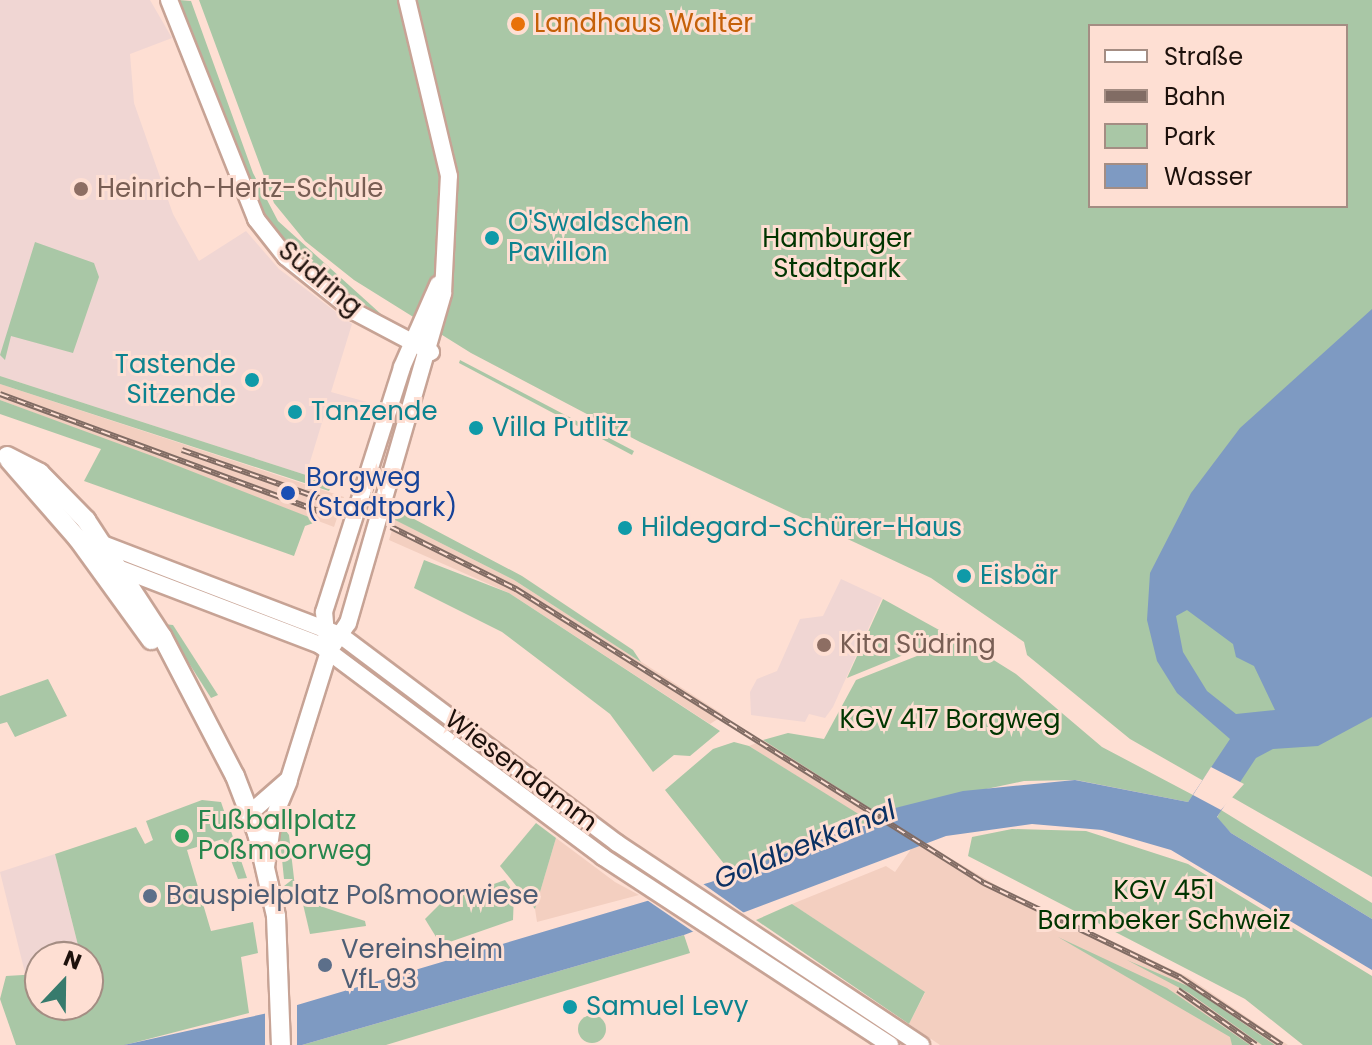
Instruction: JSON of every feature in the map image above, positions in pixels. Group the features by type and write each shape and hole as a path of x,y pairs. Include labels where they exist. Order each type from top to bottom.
{"main road":[{"path":"3,453 56,486 173,662"},
{"path":"91,542 119,570 142,606 250,813 266,867 280,943 281,1045"}],"street":[{"name":"Südring","path":"169,0 256,219 286,257 346,305 431,352"},
{"path":"266,867 289,779 329,651 354,605 431,352 444,272 449,176 407,0"},
{"path":"329,651 324,626 329,596 411,341 444,272"},
{"path":"402,367 412,364 424,375"},
{"name":"Wiesendamm","path":"91,542 324,626 340,635 680,885 921,1045"},
{"name":"Wiesendamm","path":"119,570 329,651 656,891 890,1045"},
{"path":"142,606 149,591 162,586"},
{"path":"329,596 341,607 354,605"},
{"path":"250,813 289,779"}],"shaded area":[{"path":"0,0 150,0 172,38 130,54 134,103 173,214 199,261 246,231 279,269 352,324 331,392 374,404 370,417 328,403 306,475 0,376"},
{"path":"0,384 344,497 334,527 0,400"},
{"path":"395,520 514,580 724,715 710,724 509,593 389,540"},
{"name":"Kita Südring","path":"841,579 882,598 833,707 825,718 809,714 805,722 751,715 750,692 757,679 777,671 800,619 823,616"},
{"path":"763,740 885,818 873,824 749,746"},
{"path":"556,838 615,882 639,895 537,922 535,909"},
{"path":"918,839 1006,891 1188,977 1288,1045 940,1045 909,1024 925,993 792,904 886,866 895,872"},
{"path":"55,854 77,941 24,941 24,969 0,872"}],"green space":[{"path":"179,0 191,1 253,173 278,221 392,324 303,261 256,205"},
{"name":"Hamburger Stadtpark","path":"199,0 1372,0 1372,877 1130,739 1027,655 1024,642 931,578 640,442 471,353 354,280 305,241 274,203"},
{"path":"35,242 94,263 99,277 73,353 11,336 5,360 0,355"},
{"path":"460,360 634,451 632,455 459,363"},
{"path":"0,376 333,482 329,491 0,384"},
{"path":"0,400 319,521 305,526 294,556 84,481 101,449 0,414"},
{"path":"397,510 522,576 633,650 641,662 514,580 395,520"},
{"path":"424,560 509,593 720,731 690,756 674,755 653,772 610,714 502,632 414,588"},
{"name":"KGV 417 Borgweg","path":"883,599 950,636 847,678"},
{"path":"164,624 173,625 218,695 211,698"},
{"name":"KGV 417 Borgweg","path":"960,639 1016,674 1102,747 1193,795 1188,802 1076,780 1024,781 892,809 887,819 763,740 788,733 824,739 856,680"},
{"path":"48,679 67,716 15,737 7,722 0,724 0,696"},
{"name":"KGV 417 Borgweg","path":"734,742 749,746 873,823 855,824 733,875 665,790 713,749"},
{"path":"202,800 221,802 247,878 238,879 223,839 187,850 211,931 253,922 258,953 241,957 249,1013 125,1045 16,1045 0,999 6,976 24,975 24,1021 104,1021 104,941 77,941 55,854 136,827 145,844 153,840 146,821"},
{"path":"1221,810 1372,903 1372,919 1231,833 1217,818"},
{"path":"278,820 289,835 295,887 284,886 293,879 284,879"},
{"path":"536,823 556,838 535,909 500,866"},
{"name":"KGV 451 Barmbeker Schweiz","path":"1012,829 1086,831 1188,864 1372,976 1372,1045 1303,1045 1245,999 968,856 972,837"},
{"path":"505,880 514,893 513,920 441,945 425,919 441,903"},
{"path":"302,900 365,921 366,926 310,934"},
{"path":"792,904 925,992 909,1024 756,920"},
{"path":"684,935 690,953 386,1045 302,1045"},
{"path":"1058,937 1167,988 1250,1045 1232,1045 1230,1037"},
{"path":"1127,960 1190,987 1275,1045 1262,1045 1189,993"},
{"path":"592,1015 602,1019 606,1029 602,1039 592,1043 582,1039 578,1029 582,1019"}],"water":[{"path":"1372,309 1372,717 1318,746 1273,749 1256,758 1217,817 1231,833 1372,919 1372,970 1171,850 1102,830 1032,824 946,836 684,935 302,1045 124,1045 277,1011 711,882 856,826 883,826 891,809 963,791 1075,780 1188,802 1230,739 1177,693 1157,661 1147,620 1150,573 1191,493 1240,428","holes":["1187,610 1233,644 1236,657 1254,666 1275,710 1236,714 1207,691 1183,652 1176,616"]}],"pier":[{"path":"1211,767 1244,784 1221,810 1193,795"},
{"path":"699,881 747,915 698,935 641,896"},
{"path":"297,1000 297,1045 265,1045 265,1009"}],"railway":[{"path":"0,394 324,513"},
{"path":"182,450 325,500"},
{"path":"391,527 516,589 984,883 1181,978 1282,1045"},
{"path":"1178,990 1256,1045"}],"place":[{"name":"Landhaus Walter","path":"518,24"},
{"name":"Heinrich-Hertz-Schule","path":"81,189"},
{"name":"O'Swaldschen Pavillon","path":"492,238"},
{"name":"Tastende Sitzende","path":"252,380"},
{"name":"Tanzende","path":"295,412"},
{"name":"Villa Putlitz","path":"476,428"},
{"name":"Borgweg (Stadtpark)","path":"288,493"},
{"name":"Hildegard-Schürer-Haus","path":"625,528"},
{"name":"Eisbär","path":"964,576"},
{"name":"Kita Südring","path":"824,645"},
{"name":"Fußballplatz Poßmoorweg","path":"182,836"},
{"name":"Bauspielplatz Poßmoorwiese","path":"150,896"},
{"name":"Vereinsheim VfL 93","path":"325,965"},
{"name":"Samuel Levy","path":"570,1007"}],"water label":[{"name":"Goldbekkanal","path":"805,845"}]}
